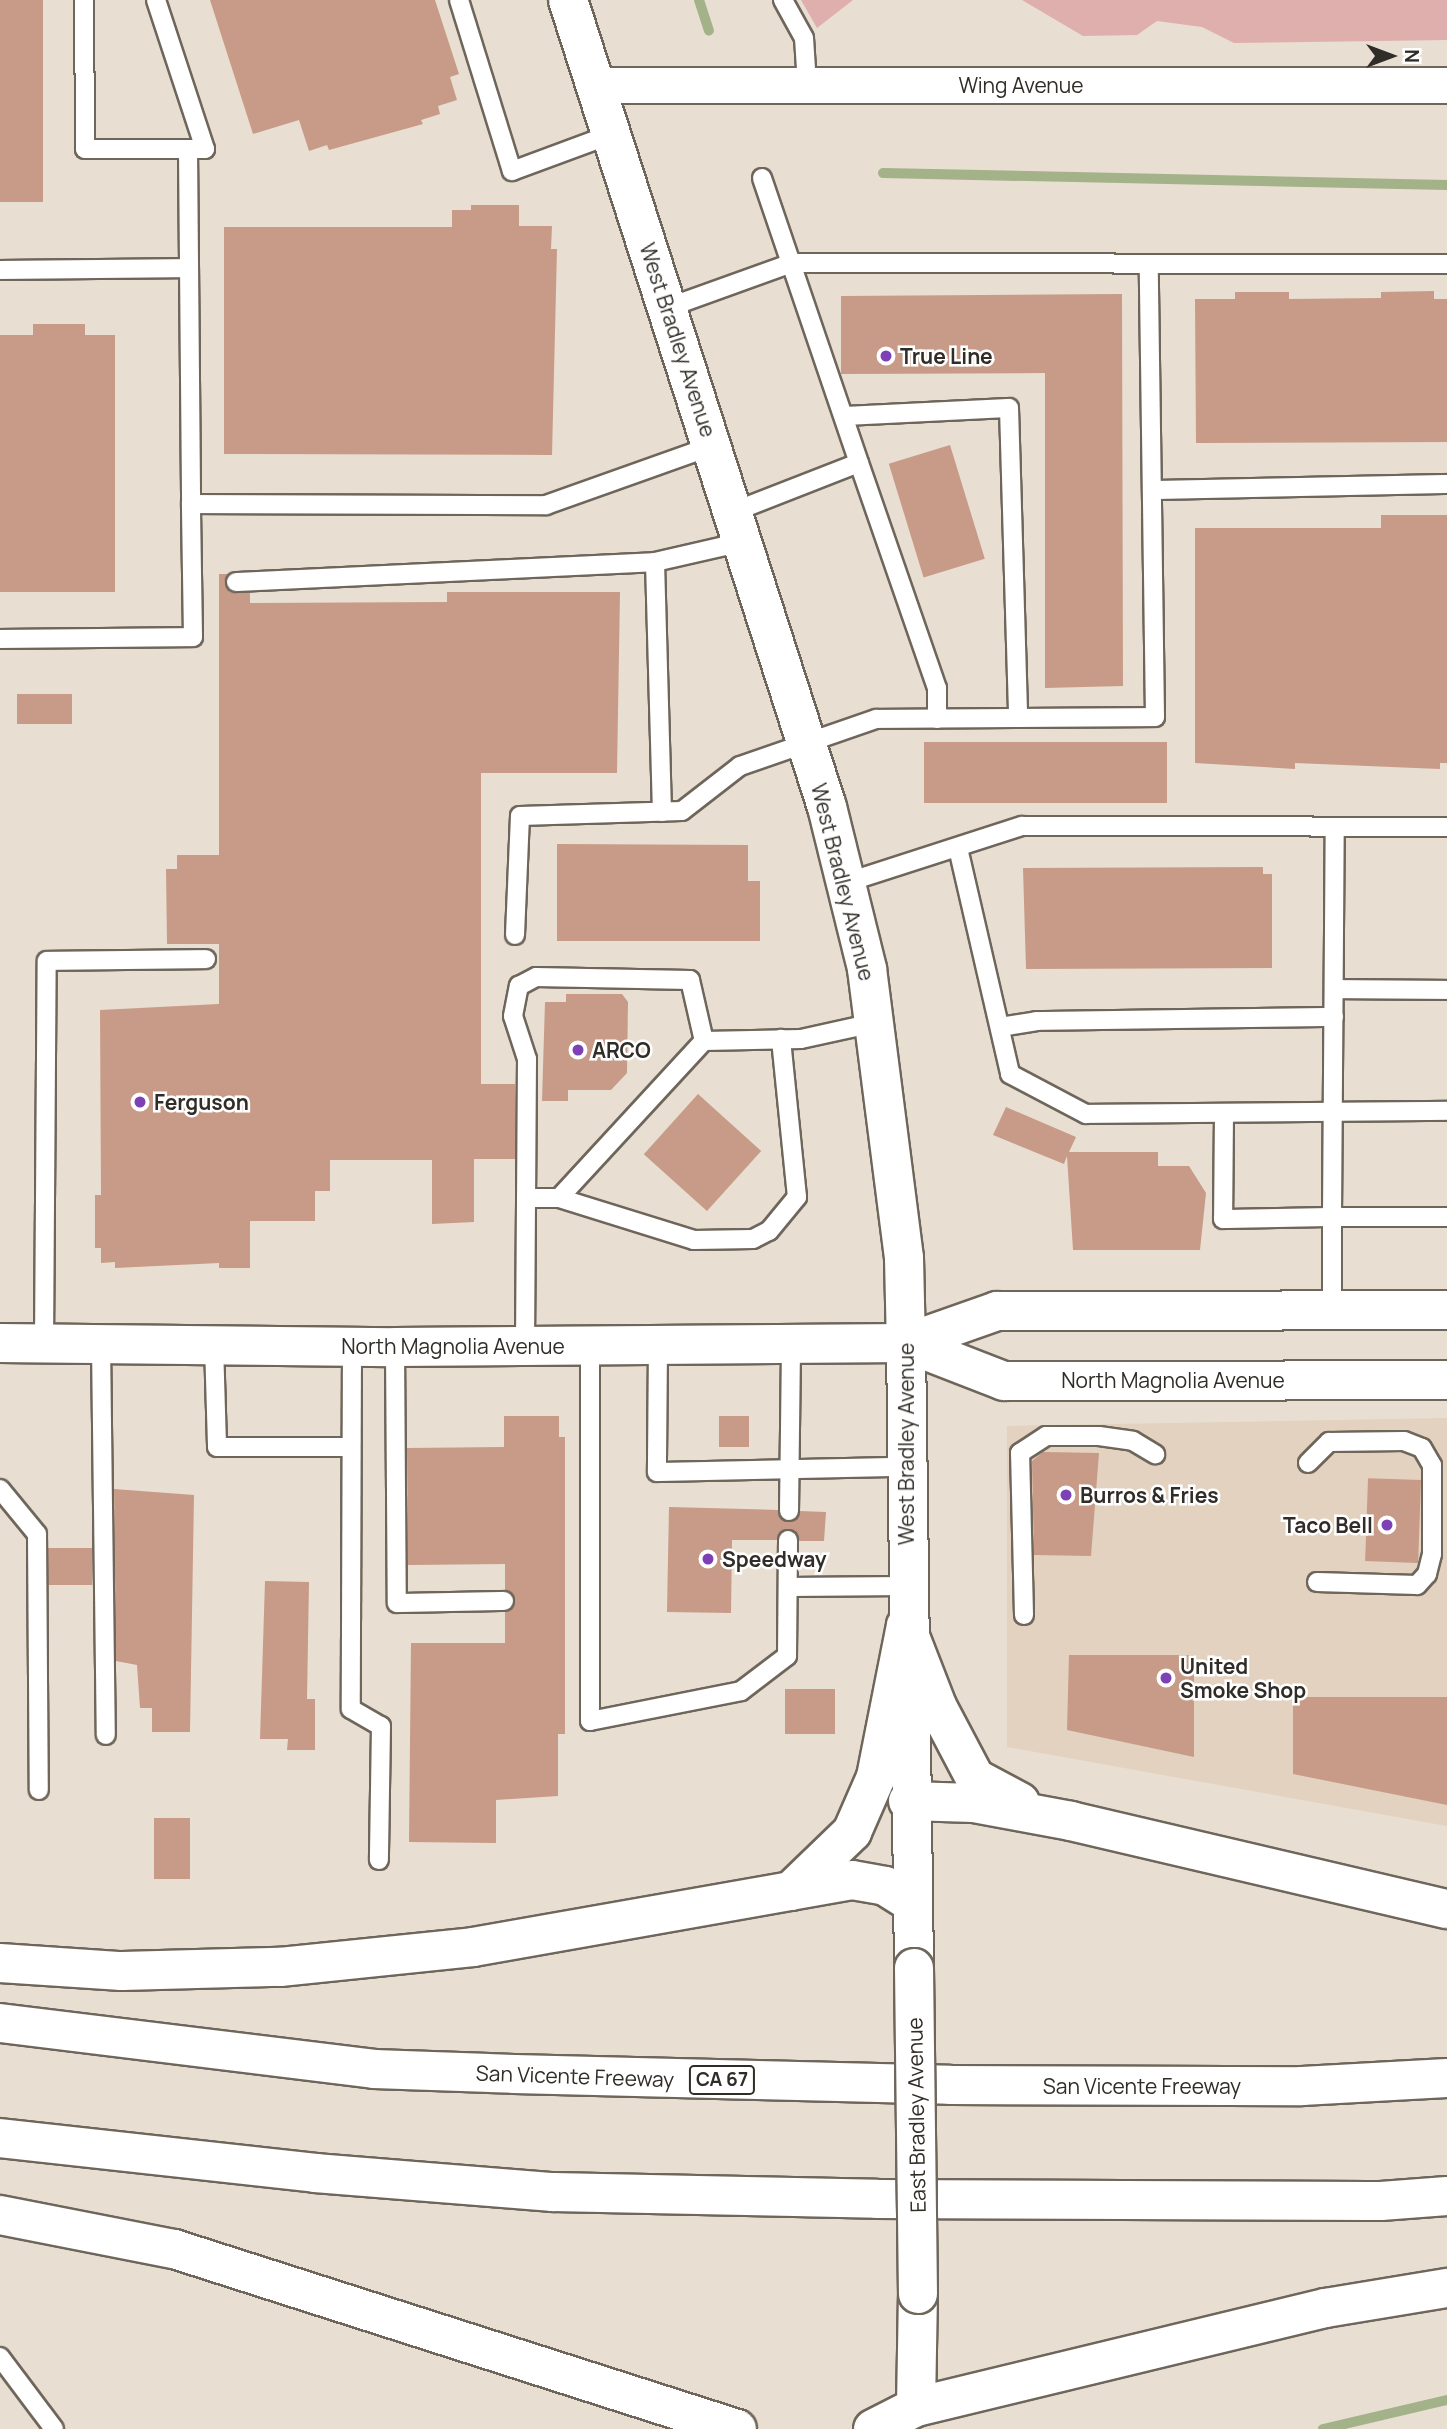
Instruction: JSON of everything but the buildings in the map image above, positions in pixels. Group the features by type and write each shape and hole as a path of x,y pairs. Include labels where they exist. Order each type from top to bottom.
{"main road":[{"name":"West Bradley Avenue","path":"568,0 806,743 845,883 874,1023 904,1258 908,1801"},
{"name":"North Magnolia Avenue","path":"0,1343 395,1347 906,1343 997,1311 1447,1310"},
{"name":"North Magnolia Avenue","path":"906,1343 1004,1381 1447,1380"},
{"path":"906,1626 937,1706 975,1778 1007,1797 1071,1821"},
{"path":"790,1891 852,1832 876,1777 906,1626"},
{"path":"908,1801 974,1803 1071,1821 1447,1909"},
{"name":"East Bradley Avenue","path":"908,1801 914,1968 917,2418"},
{"path":"0,1963 122,1971 280,1967 473,1947 852,1880 885,1886 911,1902"},
{"name":"San Vicente Freeway","path":"0,2023 374,2069 950,2085 1302,2086 1447,2078"},
{"path":"0,2138 315,2173 553,2192 891,2199 1381,2201 1447,2196"},
{"path":"0,2215 174,2249 737,2429"},
{"path":"873,2429 1040,2381 1326,2308 1447,2288"}],"street":[{"name":"Wing Avenue","path":"596,85 1447,85"}],"lane":[{"path":"84,0 85,149 205,149 156,0"},
{"path":"459,0 512,171 612,134"},
{"path":"783,0 804,38 807,85"},
{"path":"0,639 193,637 188,149"},
{"path":"762,178 937,688 937,719"},
{"path":"667,308 792,263 1447,264"},
{"path":"515,935 520,816 682,811 740,766 876,719 1155,717 1149,264"},
{"path":"0,270 189,268"},
{"path":"844,416 1009,408 1018,718"},
{"path":"191,504 546,505 712,446"},
{"path":"236,582 655,562 737,527 859,463"},
{"path":"1153,490 1447,484"},
{"path":"655,562 663,812"},
{"path":"845,883 1023,826 1447,827"},
{"path":"1332,1310 1335,827"},
{"path":"958,848 1010,1074 1086,1114 1447,1111"},
{"path":"44,1344 47,961 206,959"},
{"path":"525,1346 527,1059 513,1016 515,994 526,980 690,980 704,1041"},
{"path":"1334,989 1447,990"},
{"path":"999,1027 1036,1021 1334,1017"},
{"path":"559,1198 704,1041 781,1039 874,1023"},
{"path":"526,1198 559,1198 694,1240 753,1239 769,1231 797,1197 781,1039"},
{"path":"1224,1113 1223,1219 1447,1217"},
{"path":"101,1343 106,1735"},
{"path":"214,1344 217,1447 351,1447"},
{"path":"789,1511 790,1344"},
{"path":"590,1345 590,1721 741,1690 787,1656 788,1540"},
{"path":"658,1345 657,1472 906,1467"},
{"path":"352,1346 351,1709 381,1726 379,1860"},
{"path":"395,1347 397,1603 504,1601"},
{"path":"1024,1615 1020,1453 1046,1436 1099,1436 1133,1441 1155,1454"},
{"path":"1308,1463 1329,1441 1404,1441 1422,1448 1432,1465 1432,1554 1427,1574 1417,1585 1317,1582"},
{"path":"0,1489 37,1534 39,1790"},
{"path":"788,1587 906,1586"},
{"path":"0,2357 54,2429"}],"shaded area":[{"path":"801,0 853,0 817,28"},
{"path":"1022,0 1447,0 1447,40 1234,43 1202,27 1157,21 1137,35 1083,36"},
{"path":"1447,1418 1447,1826 1007,1747 1007,1426"}],"waterway":[{"path":"699,0 709,30"},
{"path":"883,173 1447,185"},
{"path":"1323,2429 1447,2400"}],"place":[{"name":"True Line","path":"886,356"},
{"name":"ARCO","path":"578,1050"},
{"name":"Ferguson","path":"140,1102"},
{"name":"Burros & Fries","path":"1066,1495"},
{"name":"Taco Bell","path":"1387,1525"},
{"name":"Speedway","path":"708,1559"},
{"name":"United Smoke Shop","path":"1166,1678"}]}
